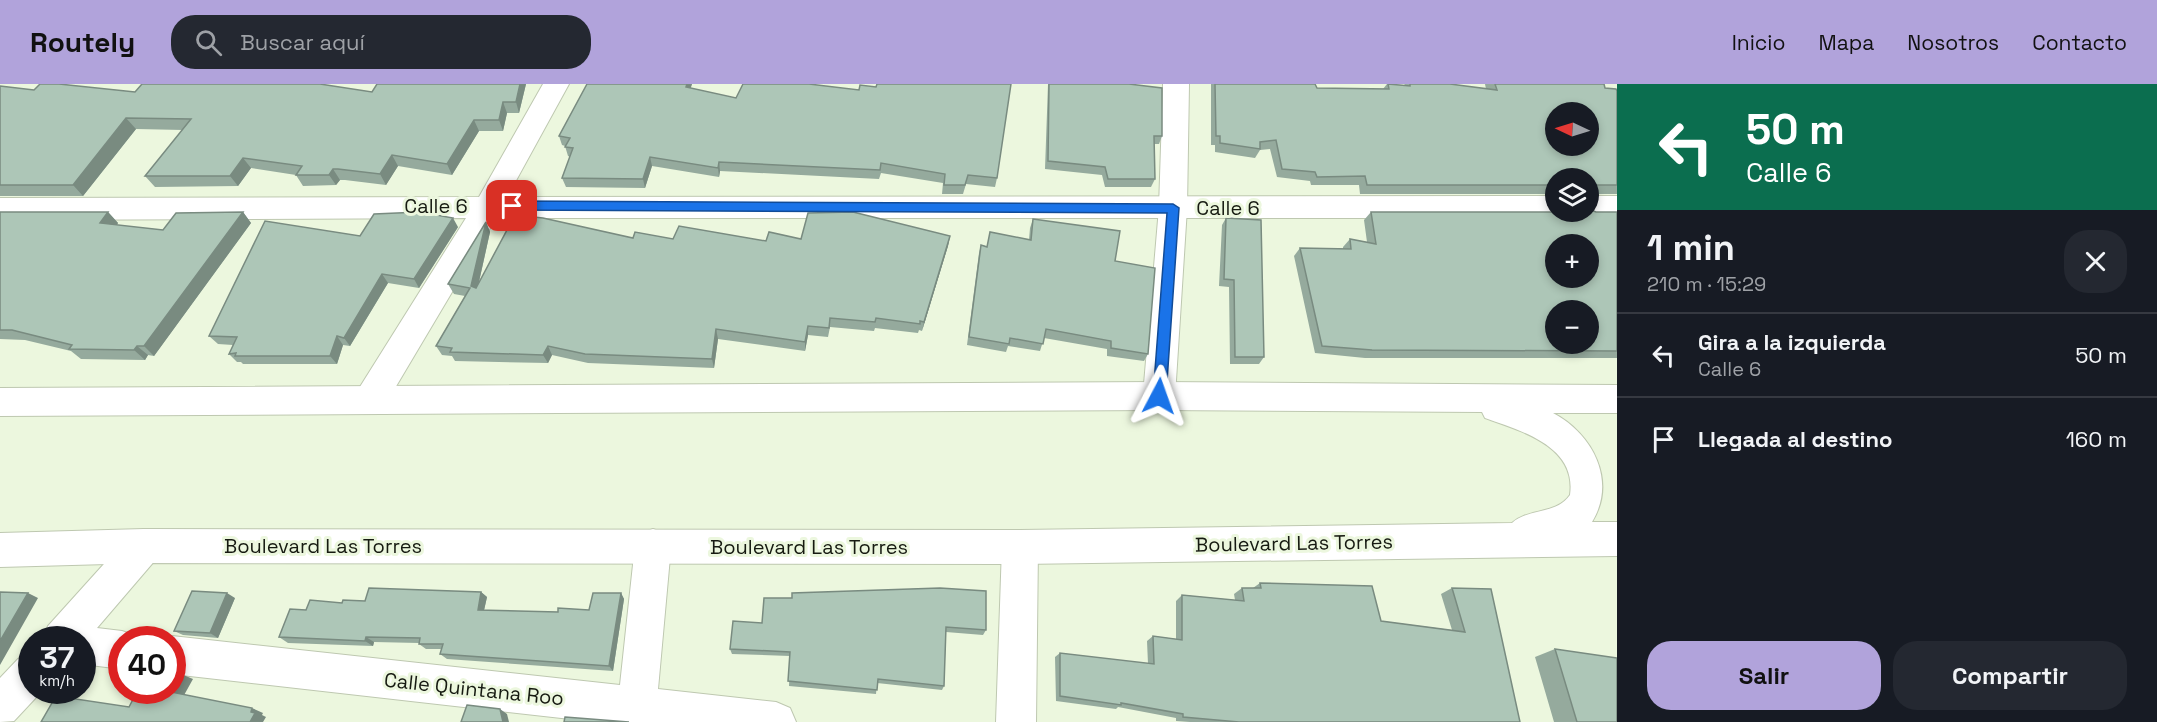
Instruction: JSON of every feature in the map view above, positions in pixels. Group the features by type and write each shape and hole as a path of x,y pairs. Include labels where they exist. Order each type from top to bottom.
{"street":[{"path":"370,400 488,206 556,84"},
{"path":"1159,396 1173,208 1176,84"},
{"name":"Calle 6","path":"0,209 488,206 1545,207"},
{"path":"1599,207 1617,207"},
{"path":"0,402 1159,396 1617,399"},
{"path":"1451,398 1527,416 1547,425 1576,453 1589,476 1588,496 1581,510 1560,522 1502,540"},
{"name":"Boulevard Las Torres","path":"0,550 144,546 1020,547 1617,539"},
{"path":"73,626 144,546"},
{"path":"637,707 653,546"},
{"path":"1016,722 1020,547"},
{"name":"Calle Quintana Roo","path":"186,657 776,722"},
{"path":"0,707 18,688"}],"building":[{"path":"40,84 135,92 142,84 320,84 372,92 377,84 520,84 516,102 503,102 499,120 474,120 447,164 392,155 380,174 333,169 329,175 296,175 302,166 243,158 230,176 145,176 191,119 126,118 73,185 0,185 0,86 34,90"},
{"path":"587,84 687,84 686,87 736,98 743,84 809,84 859,90 860,85 876,87 877,84 1011,84 997,178 968,175 965,185 944,185 945,174 881,163 880,170 719,162 718,168 650,157 643,179 562,178 573,148 565,147 570,138 559,136"},
{"path":"1049,84 1129,84 1162,88 1162,136 1154,136 1155,179 1108,179 1105,167 1048,161"},
{"path":"1215,84 1315,84 1317,88 1389,89 1388,84 1410,86 1410,84 1450,84 1497,90 1495,84 1604,84 1605,88 1617,91 1617,185 1599,185 1599,168 1545,168 1545,185 1367,185 1365,176 1317,177 1315,172 1282,169 1276,140 1260,142 1260,149 1220,143 1220,136 1216,136"},
{"path":"0,212 108,212 100,223 163,230 176,213 243,212 144,346 137,346 134,350 69,349 72,345 12,330 0,330"},
{"path":"420,212 453,218 414,279 382,274 344,338 337,336 330,356 235,356 236,353 229,354 237,337 209,336 265,221 360,236 374,214"},
{"path":"853,212 950,236 924,322 920,321 920,324 876,318 875,322 830,318 829,328 808,326 805,342 716,329 712,359 585,354 548,346 543,355 450,352 452,348 436,346 470,288 448,284 486,222 471,286 476,288 515,215 543,218 633,238 635,232 673,239 679,226 766,241 769,232 801,239 808,213"},
{"path":"1371,212 1545,212 1545,222 1599,222 1599,212 1617,212 1617,351 1599,351 1599,300 1545,300 1545,351 1372,350 1322,346 1300,248 1351,249 1350,239 1376,244"},
{"path":"1226,218 1261,220 1264,357 1235,357 1234,280 1224,279"},
{"path":"1033,219 1120,231 1115,261 1155,268 1148,354 1111,348 1111,341 1046,329 1043,344 1010,338 1009,344 969,337 981,245 987,247 990,232 1031,240"},
{"path":"1260,583 1372,586 1381,621 1465,632 1452,588 1491,589 1520,722 1239,722 1183,717 1183,714 1121,703 1121,705 1060,696 1060,653 1154,664 1153,636 1182,640 1182,595 1244,601 1242,588 1261,588"},
{"path":"369,588 481,592 478,610 558,612 558,608 589,610 593,593 621,593 609,666 440,654 443,644 419,644 420,638 366,637 365,641 279,637 290,609 306,610 310,600 342,603 343,600 365,601"},
{"path":"940,588 986,591 986,630 946,627 944,686 878,679 877,690 788,681 790,652 730,649 733,621 762,623 764,598 792,598 792,593"},
{"path":"192,591 227,593 210,633 186,632 186,626 176,626"},
{"path":"0,592 28,593 0,641"},
{"path":"1555,649 1617,658 1617,722 1577,722"},
{"path":"186,695 252,708 251,712 255,713 250,722 41,722 51,704 96,704 96,702 129,707 131,704 186,704"},
{"path":"467,705 500,709 503,722 461,722"},
{"path":"565,717 629,722 564,722"}],"route":[{"path":"512,206 1173,208 1159,396"}]}
